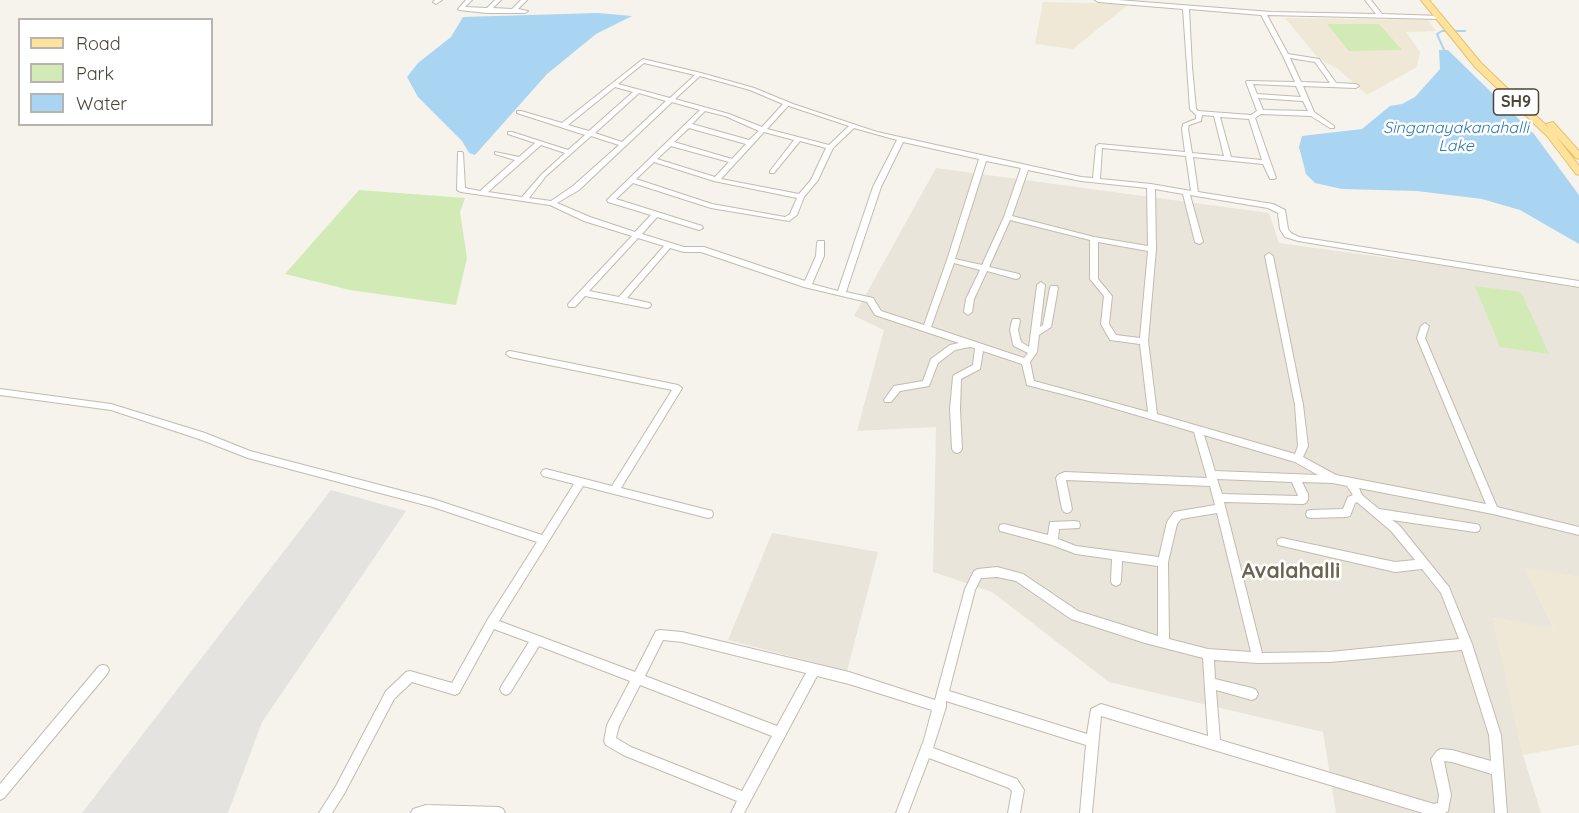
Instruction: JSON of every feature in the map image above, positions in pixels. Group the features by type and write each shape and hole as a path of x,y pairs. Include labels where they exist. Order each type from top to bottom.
{"main road":[{"name":"SH9","path":"1425,0 1439,17 1579,156"},
{"name":"SH9","path":"1436,0 1455,31 1489,77 1550,134 1579,172"}],"street":[{"path":"469,0 461,9 525,11"},
{"path":"487,11 498,0"},
{"path":"513,11 524,0"},
{"path":"1098,0 1263,13 1439,17"},
{"path":"1368,0 1380,16"},
{"path":"1186,7 1193,109 1199,113 1217,116 1252,117 1260,112 1311,113 1332,127"},
{"path":"1263,13 1286,56 1311,113"},
{"path":"1286,56 1317,60 1334,85"},
{"path":"562,126 643,61 752,89 853,126 901,140 1096,182 1151,186 1278,208 1282,212 1284,229 1288,236 1298,239 1579,284"},
{"path":"552,203 576,188 699,74"},
{"path":"1260,112 1249,82 1356,86"},
{"path":"615,85 740,118 763,130 830,147"},
{"path":"524,199 569,152 638,91"},
{"path":"1254,96 1305,99"},
{"path":"716,180 787,103"},
{"path":"699,228 611,200 704,109"},
{"path":"519,112 623,144"},
{"path":"1196,193 1186,124 1199,120 1199,113"},
{"path":"1217,116 1228,158"},
{"path":"1252,117 1272,178"},
{"path":"687,125 751,143"},
{"path":"632,180 711,206 786,219 793,215 830,147 853,126"},
{"path":"510,133 569,152"},
{"path":"772,172 798,139"},
{"path":"841,294 877,186 901,140"},
{"path":"483,192 540,142"},
{"path":"669,143 733,162"},
{"path":"1096,182 1100,146 1266,162"},
{"path":"460,153 461,190 552,203 587,219 684,250 701,249 807,285 870,300 878,314 1026,362"},
{"path":"497,153 519,159"},
{"path":"926,330 983,158"},
{"path":"654,160 716,180 801,197"},
{"path":"968,312 970,299 1008,217 1025,168"},
{"path":"1151,186 1152,249 1144,341 1153,416"},
{"path":"1186,192 1199,242"},
{"path":"572,305 656,214"},
{"path":"1008,217 1094,239 1152,249"},
{"path":"1094,239 1094,279 1108,296 1105,324 1113,338 1144,341"},
{"path":"807,285 820,256 822,243"},
{"path":"621,300 669,245"},
{"path":"1269,256 1299,405 1303,446 1298,459"},
{"path":"951,260 1016,276"},
{"path":"1041,285 1033,352 1026,362 1030,383 1153,416 1298,459 1334,478 1351,483 1492,510 1579,531"},
{"path":"1036,333 1047,327 1054,288"},
{"path":"583,293 647,305"},
{"path":"1016,321 1014,330 1017,344 1033,352"},
{"path":"1425,326 1421,338 1492,510"},
{"path":"888,400 897,388 926,384 934,361 953,347 968,344"},
{"path":"957,449 955,409 957,377 977,367 979,347"},
{"path":"510,354 678,388 615,489"},
{"path":"0,392 111,407 202,436 248,454 433,503 543,540"},
{"path":"1198,429 1219,503 1257,658"},
{"path":"546,473 708,514"},
{"path":"1066,509 1061,478 1065,476 1212,479 1334,478"},
{"path":"1164,643 1163,562 1172,522 1178,515 1219,503 1303,500 1303,494 1295,478"},
{"path":"325,813 340,790 390,695 410,676 455,689 492,623 581,481"},
{"path":"1351,483 1359,498 1395,528 1446,590 1495,735 1502,813"},
{"path":"1311,514 1346,513 1351,500 1359,498"},
{"path":"1377,513 1474,528"},
{"path":"1053,541 1054,525 1075,525"},
{"path":"1004,528 1076,549 1163,562"},
{"path":"1282,542 1395,567 1425,564"},
{"path":"1116,581 1117,556"},
{"path":"902,813 942,701 970,589 978,574 997,572 1020,577 1075,615 1164,643 1208,654 1257,658 1330,657 1466,644"},
{"path":"492,623 780,733"},
{"path":"744,798 627,751 610,741 613,725 660,635 682,636 1092,741"},
{"path":"506,689 536,641"},
{"path":"1208,654 1214,744"},
{"path":"0,795 103,670"},
{"path":"736,813 814,670"},
{"path":"1210,683 1252,694"},
{"path":"1086,813 1095,713 1101,710 1434,810 1444,807 1446,795 1437,759 1441,755 1497,769"},
{"path":"926,751 1013,783 1018,790 1014,813"},
{"path":"417,813 426,811 500,813"}],"shaded area":[{"path":"1043,2 1129,4 1073,49 1035,44"},
{"path":"1285,18 1428,20 1436,31 1406,32 1420,52 1417,67 1367,95 1338,69 1318,58"},
{"path":"936,168 1269,213 1279,243 1579,284 1579,577 1525,569 1554,629 1493,618 1523,755 1541,813 1336,813 1323,732 1109,682 992,592 933,572 936,427 857,431 884,330 854,316"},
{"path":"331,490 406,511 262,722 228,813 82,813"},
{"path":"772,533 878,552 847,671 728,640"},
{"path":"1524,568 1579,577 1579,745 1523,755 1492,618 1554,628"}],"green space":[{"path":"1327,24 1379,24 1402,50 1349,51"},
{"path":"359,190 465,198 460,212 467,258 456,305 350,290 285,274"},
{"path":"1475,286 1521,292 1549,354 1500,347"}],"water":[{"path":"598,13 632,16 596,34 547,74 475,155 469,153 462,141 418,97 407,77 418,63 451,37 463,17"},
{"name":"Singanayakanahalli Lake","path":"1439,50 1448,50 1534,134 1579,195 1579,244 1520,210 1482,199 1417,191 1342,189 1315,183 1306,174 1299,147 1302,136 1362,129 1390,106 1402,104 1415,97 1440,69"}],"waterway":[{"path":"1444,50 1437,34 1442,31 1465,31"}],"district":[{"name":"Avalahalli","path":"1291,572"}]}
